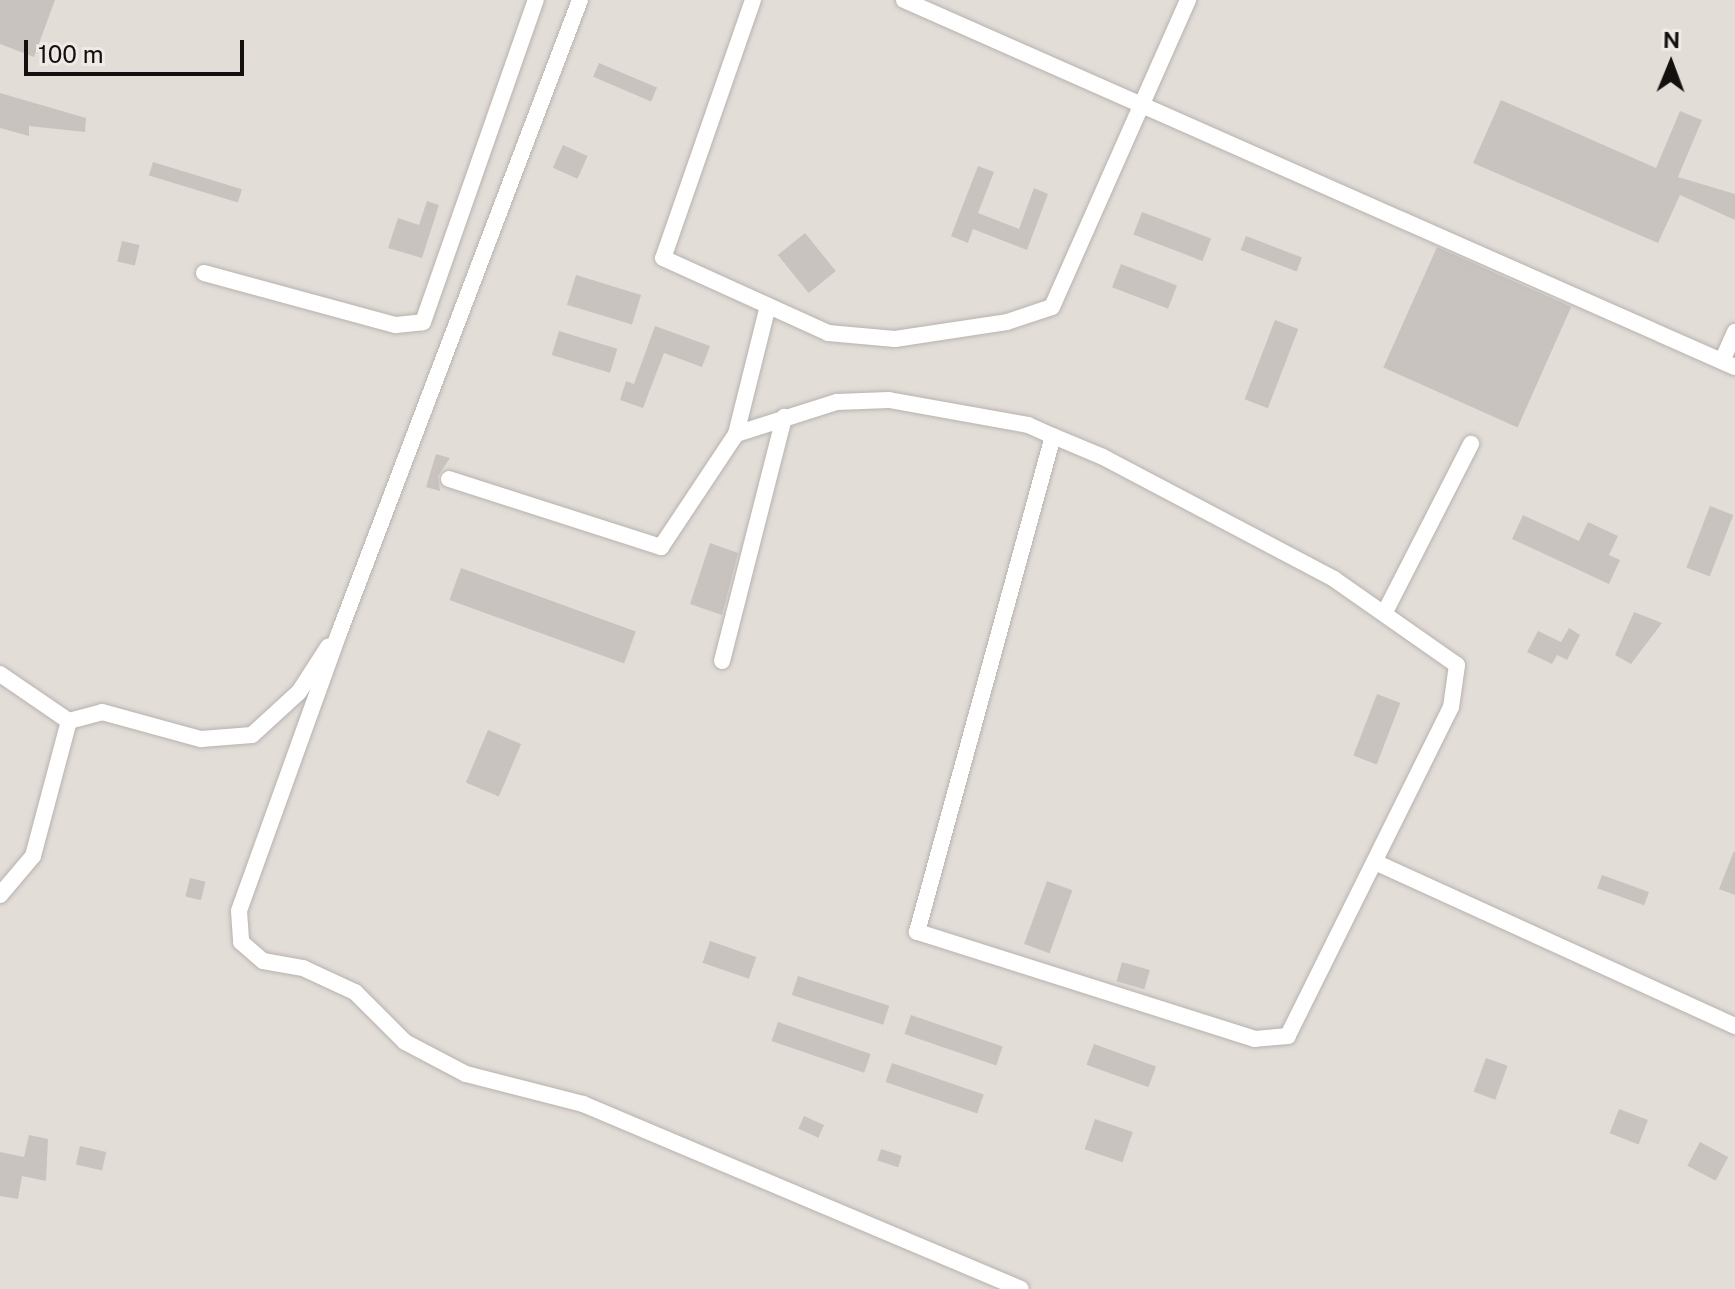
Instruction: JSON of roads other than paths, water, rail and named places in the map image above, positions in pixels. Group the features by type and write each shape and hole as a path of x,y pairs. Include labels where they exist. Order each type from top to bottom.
{"street":[{"path":"204,273 396,325 423,322 536,0"},
{"path":"580,0 339,633 239,911 250,955 355,992 405,1042 466,1074 583,1104 1020,1289"},
{"path":"753,0 661,249 667,260 828,333 895,339 1007,322 1052,307 1188,0"},
{"path":"904,0 1144,102 1729,364 1735,332"},
{"path":"449,479 655,549 673,534 736,434 768,306"},
{"path":"736,434 837,402 889,400 992,414 1053,436 1210,511 1385,612 1457,665 1459,682 1296,1026 1275,1040 945,946 917,932 1053,436"},
{"path":"722,661 784,417"},
{"path":"1385,612 1471,444"},
{"path":"0,674 69,721 102,712 201,739 252,735 299,692 339,633"},
{"path":"0,895 33,856 69,721"},
{"path":"1375,862 1735,1026"}]}
